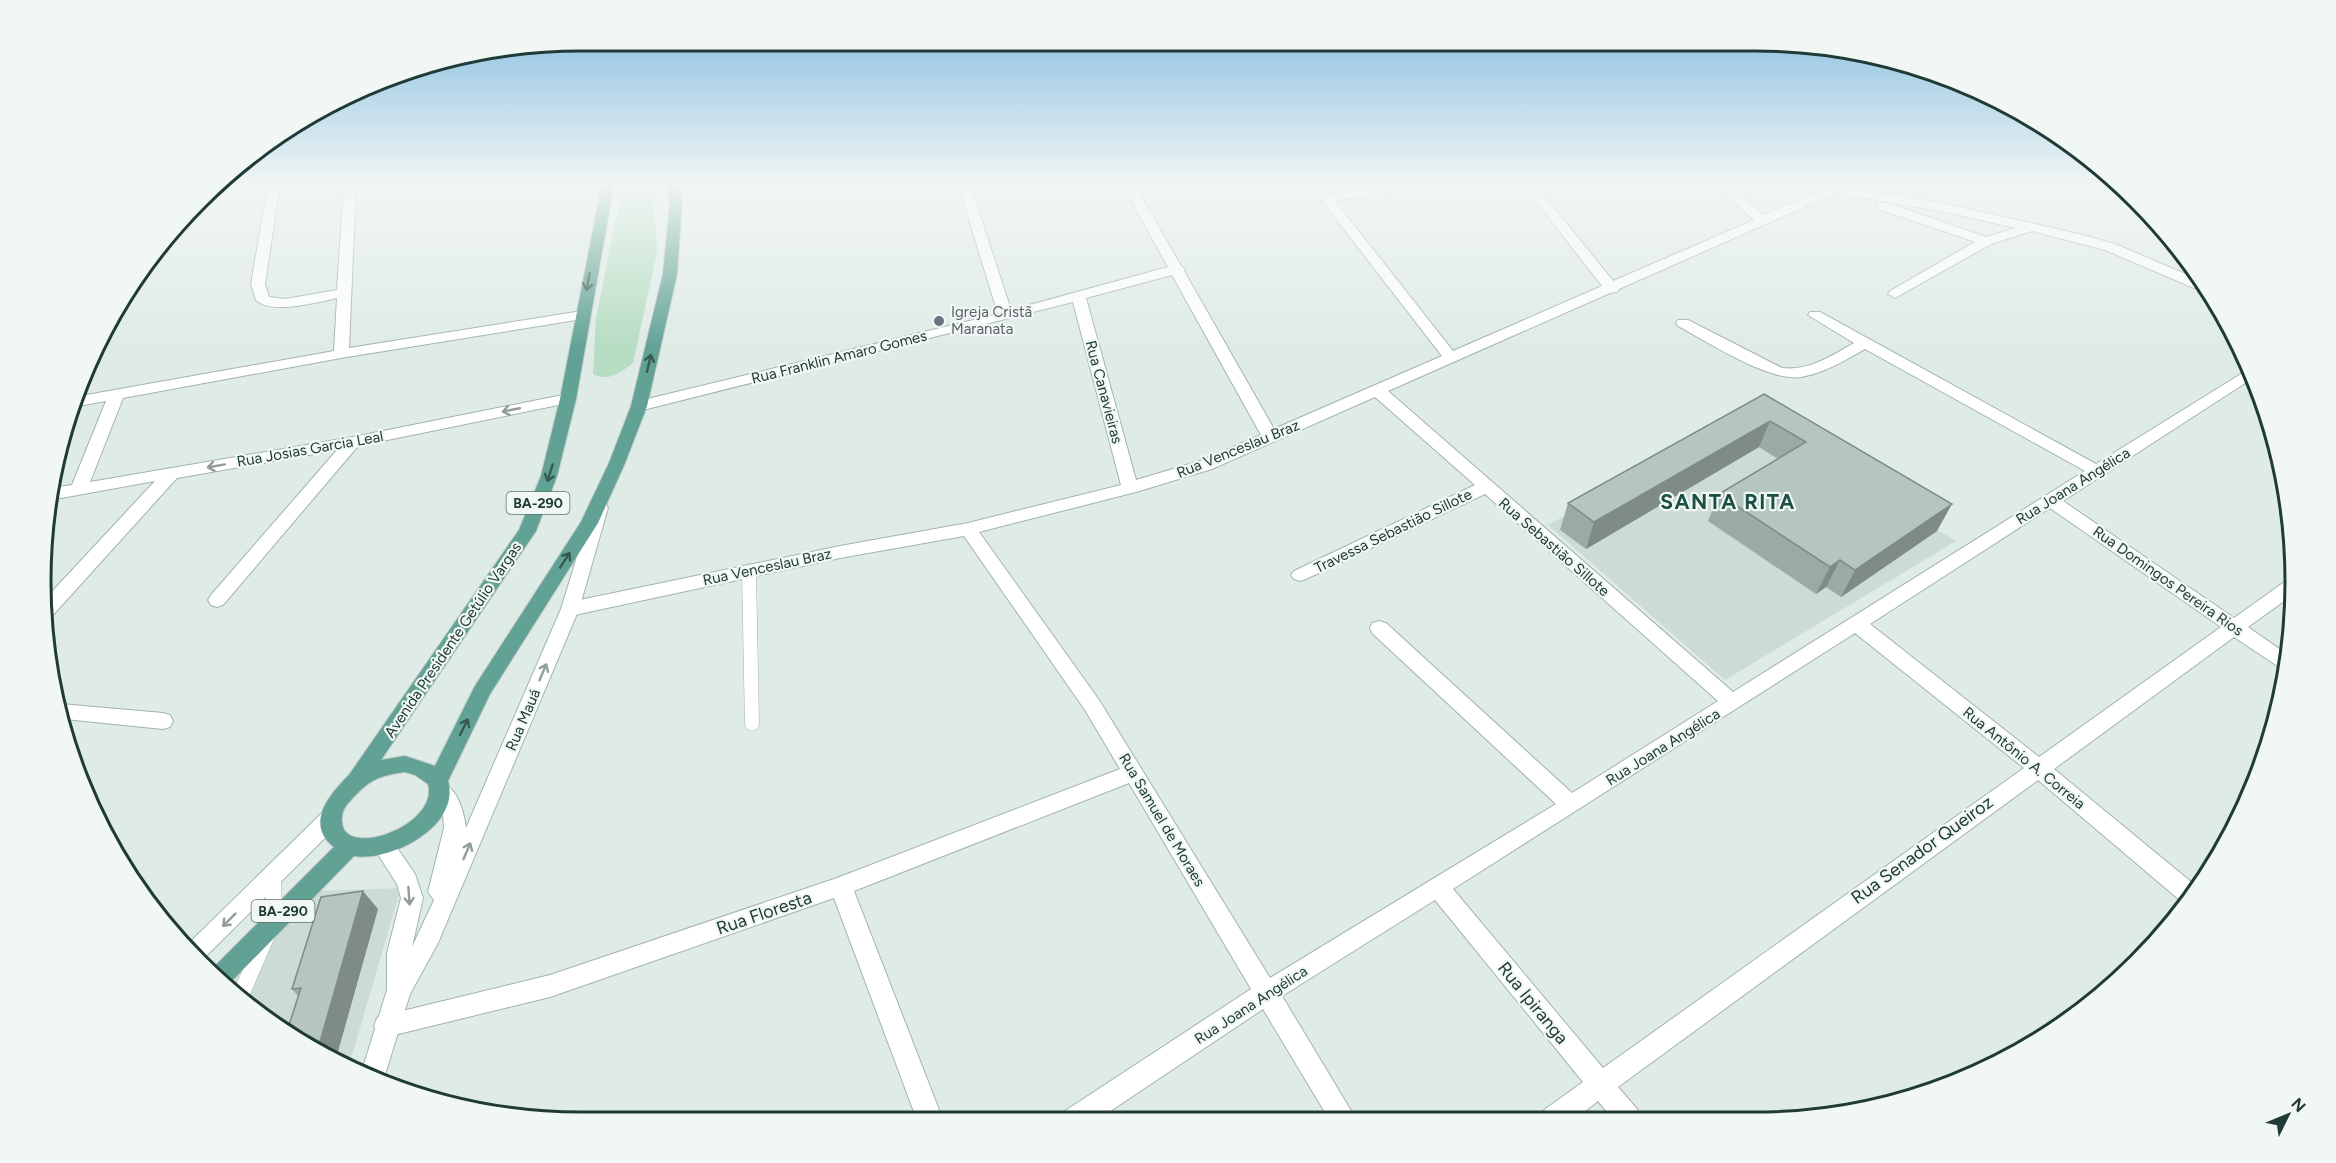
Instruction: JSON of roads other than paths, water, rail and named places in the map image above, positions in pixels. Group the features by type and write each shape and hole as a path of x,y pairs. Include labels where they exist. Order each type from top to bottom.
{"main road":[{"name":"Avenida Presidente Getúlio Vargas","path":"359,776 526,531 549,476 568,399 597,238"},
{"name":"BA-290","path":"224,973 350,846 366,848 400,839 417,829 438,804 439,785 482,690 589,523 605,492 639,406 670,274 673,238"},
{"path":"359,776 389,766 420,765 431,771 439,785"},
{"name":"BA-290","path":"330,819 334,806 359,776"},
{"path":"330,819 332,831 338,841 350,846"}],"street":[{"path":"265,238 258,284 263,300 285,303 344,293"},
{"path":"341,354 347,238"},
{"path":"981,238 1006,316"},
{"path":"1160,238 1270,437"},
{"path":"1357,238 1450,357"},
{"path":"1572,238 1612,289"},
{"name":"Rua Venceslau Braz","path":"570,609 840,552 968,529 1130,488 1206,465 1450,357 1612,289 1722,238"},
{"path":"1978,238 1986,241"},
{"path":"1894,294 1995,238"},
{"path":"2075,238 2110,247 2192,282"},
{"name":"Rua Franklin Amaro Gomes","path":"639,406 1006,316 1178,269"},
{"name":"Rua Canavieiras","path":"1078,295 1130,488"},
{"path":"83,401 341,354 582,315"},
{"path":"1815,315 2097,471"},
{"path":"1683,323 1778,372 1789,375 1807,373 1866,342"},
{"name":"Rua Joana Angélica","path":"1086,1112 1266,993 1571,805 2245,377"},
{"name":"Rua Sebastião Sillote","path":"1377,390 1733,703"},
{"path":"79,489 116,395"},
{"name":"Rua Josias Garcia Leal","path":"59,492 353,442 568,399"},
{"path":"217,600 353,442"},
{"path":"52,604 171,474"},
{"name":"Travessa Sebastião Sillote","path":"1300,575 1485,487"},
{"name":"Rua Mauá","path":"374,1070 399,990 427,943 570,609 605,492"},
{"name":"Rua Domingos Pereira Rios","path":"2050,500 2279,658"},
{"name":"Rua Samuel de Moraes","path":"968,529 1092,705 1339,1112"},
{"name":"Rua Senador Queiroz","path":"1562,1112 2037,767 2285,591"},
{"name":"Rua Antônio A. Correia","path":"1855,623 2037,767 2185,891"},
{"path":"1379,628 1571,805"},
{"path":"67,711 163,721"},
{"name":"Rua Floresta","path":"386,1026 550,986 842,886 1133,773"},
{"name":"Rua Mauá","path":"427,943 455,828 453,811 439,785"},
{"path":"199,949 330,819"},
{"name":"Rua Mauá","path":"383,845 407,881 412,898 399,953 399,990"},
{"path":"842,886 927,1112"},
{"name":"Rua Ipiranga","path":"1438,887 1623,1112"}],"lane":[{"path":"748,571 752,725"},
{"path":"243,989 274,920 273,876"}],"place":[{"name":"Igreja Cristã Maranata","path":"939,321"}],"district":[{"name":"SANTA RITA","path":"1728,501"}]}
